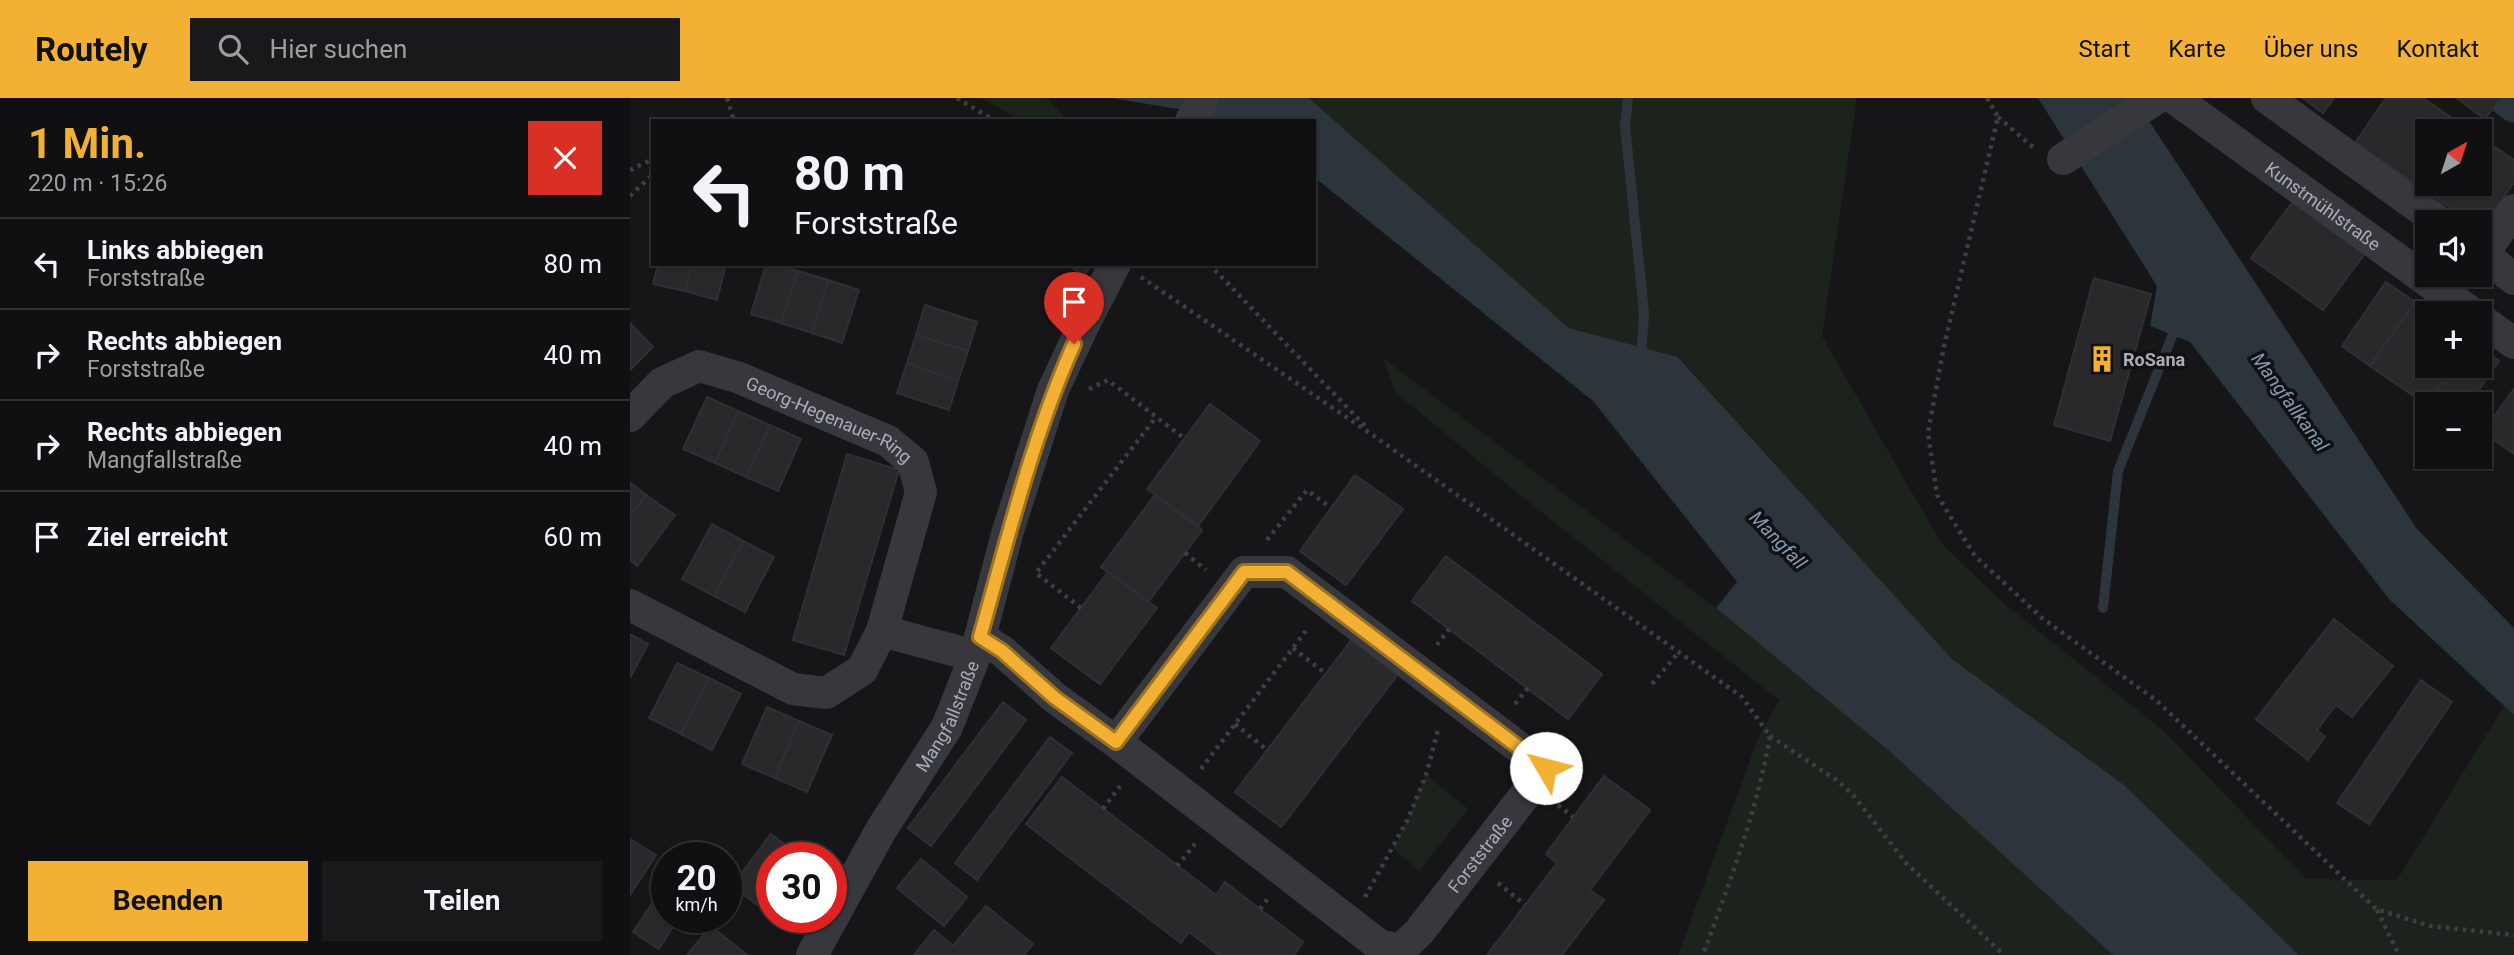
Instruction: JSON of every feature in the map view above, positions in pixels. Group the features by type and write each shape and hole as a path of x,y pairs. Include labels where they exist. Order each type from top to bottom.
{"street":[{"path":"1192,119 1203,98"},
{"path":"2267,98 2422,210"},
{"path":"2063,159 2160,100"},
{"name":"Kunstmühlstraße","path":"2160,100 2454,301"},
{"path":"2492,239 2514,210"},
{"path":"2492,262 2514,279"},
{"name":"Mangfallstraße","path":"811,955 881,831 947,727 978,646 1007,534 1058,381 1083,326 1123,267"},
{"path":"2492,327 2514,343"},
{"name":"Georg-Hegenauer-Ring","path":"630,416 662,383 698,366 737,377 888,440 913,462 921,492 882,631 862,670 826,693 793,689 630,605"},
{"path":"1116,742 1244,572 1267,572"},
{"name":"Forststraße","path":"978,646 1002,651 1055,698 1355,927 1379,945 1400,950 1419,932 1546,768 1287,572 1267,572"},
{"path":"882,631 978,646"}],"path":[{"path":"727,98 733,119"},
{"path":"957,98 991,119"},
{"path":"1987,98 1998,117 2045,158 2063,159"},
{"path":"1998,117 1944,346 1928,433 1937,495 1975,556 2042,618 2157,701 2376,909 2399,955"},
{"path":"630,170 651,160"},
{"path":"630,196 651,176"},
{"path":"1211,266 1374,436"},
{"path":"1123,267 1374,436 1742,697 1770,736 1838,781 1854,796 1906,863 2004,955"},
{"path":"1058,381 1081,394 1108,380 1185,439"},
{"path":"1081,608 1036,573 1156,417"},
{"path":"1267,572 1266,542 1307,490 1331,508"},
{"path":"1183,794 1328,603"},
{"path":"1293,648 1325,673"},
{"path":"1652,684 1679,652"},
{"path":"1355,927 1362,916 1366,893 1408,819 1426,775 1443,713 1452,696"},
{"path":"1236,724 1267,750"},
{"path":"1703,955 1742,846 1764,772 1770,736"},
{"path":"2376,909 2430,926 2514,936"}],"shaded area":[{"path":"982,98 1047,98 1066,119 1018,119"},
{"path":"1309,98 1857,98 1822,336 1941,543 2002,602 2165,732 2306,879 2397,880 2504,706 2514,715 2514,955 2299,955 2124,785 1952,659 1679,357 1569,328"},
{"path":"1384,359 1716,608 1888,750 2113,955 1678,955 1759,736 1779,700 1515,491 1395,392"},
{"path":"1426,775 1468,809 1419,871 1393,848"}],"water":[{"name":"Mangfall","path":"1111,98 1309,98 1569,328 1678,357 1952,659 2124,785 2299,955 2113,955 1888,750 1716,608 1737,582 1593,401 1316,179 1316,119 1203,119 1184,110"},
{"name":"Mangfallkanal","path":"2038,98 2134,98 2417,529 2514,628 2514,715 2389,599 2190,342 2150,326 2157,286"}],"building":[{"path":"2303,98 2334,98 2323,113"},
{"path":"2386,98 2423,98 2454,119 2415,119 2415,184 2355,143"},
{"path":"2457,98 2501,98 2485,119"},
{"path":"2492,145 2514,160 2514,182 2492,215 2492,210 2453,210 2433,196 2492,196"},
{"path":"2294,200 2366,252 2323,310 2251,258"},
{"path":"658,266 691,266 685,291 653,284"},
{"path":"691,266 726,266 717,300 685,291"},
{"path":"765,266 782,266 798,271 781,323 751,314"},
{"path":"1074,266 1090,266 1084,276 1072,268"},
{"path":"798,271 828,280 812,333 781,323"},
{"name":"RoSana","path":"2094,278 2151,294 2110,441 2054,425"},
{"path":"828,280 859,290 842,343 812,333"},
{"path":"2386,282 2415,302 2370,366 2342,346"},
{"path":"2415,302 2415,378 2446,378 2436,392 2415,392 2415,397 2370,366"},
{"path":"925,305 977,322 968,351 916,335"},
{"path":"630,323 653,347 630,370"},
{"path":"916,335 968,351 958,381 907,363"},
{"path":"2492,356 2499,361 2492,371"},
{"path":"907,363 958,381 949,410 897,393"},
{"path":"2445,378 2487,378 2477,392 2436,392"},
{"path":"2514,389 2514,454 2492,438 2492,420"},
{"path":"707,397 738,411 715,463 683,449"},
{"path":"1210,404 1260,441 1198,526 1147,489"},
{"path":"738,411 770,425 746,477 715,463"},
{"path":"770,425 801,439 778,491 746,477"},
{"path":"847,454 899,470 844,655 793,640"},
{"path":"1355,475 1403,509 1346,585 1300,551"},
{"path":"630,482 646,495 630,516"},
{"path":"646,495 675,515 637,566 630,560 630,516"},
{"path":"1155,495 1202,530 1148,602 1101,567"},
{"path":"712,524 743,541 714,596 682,579"},
{"path":"743,541 774,557 745,612 714,596"},
{"path":"1446,556 1602,674 1568,719 1412,601"},
{"path":"1108,572 1157,608 1100,684 1051,648"},
{"path":"2334,619 2393,666 2352,717 2336,705 2317,730 2325,737 2308,760 2256,719"},
{"path":"630,634 648,644 630,678"},
{"path":"1353,638 1399,673 1281,827 1235,792"},
{"path":"677,663 709,678 681,734 649,718"},
{"path":"709,678 741,694 712,750 681,734"},
{"path":"2421,680 2452,702 2369,824 2337,803"},
{"path":"1003,702 1026,720 931,846 908,828"},
{"path":"767,707 799,721 775,778 742,764"},
{"path":"799,721 832,735 807,792 775,778"},
{"path":"1050,737 1072,753 977,880 955,863"},
{"path":"1604,776 1650,810 1590,890 1604,900 1562,955 1487,955 1557,863 1546,854"},
{"path":"1062,777 1216,895 1225,882 1303,942 1294,955 1219,955 1189,932 1181,943 1026,824"},
{"path":"771,834 782,842 765,842"},
{"path":"630,839 651,852 651,863 630,895"},
{"path":"756,854 756,904 742,894 742,873"},
{"path":"921,859 967,897 944,926 897,888"},
{"path":"651,905 651,933 669,933 659,949 633,932"},
{"path":"986,906 1033,944 1024,955 914,955 934,930 953,946"},
{"path":"705,933 720,933 747,955 687,955"}],"waterway":[{"path":"1628,98 1625,125 1644,313 1641,359"},
{"path":"2505,98 2514,105"},
{"path":"2103,608 2118,471 2177,324"}],"place":[{"name":"RoSana","path":"2102,359"}],"route":[{"path":"1074,344 1054,390 1014,510 980,637 1002,651 1055,698 1116,742 1244,572 1287,572 1546,768"}]}
